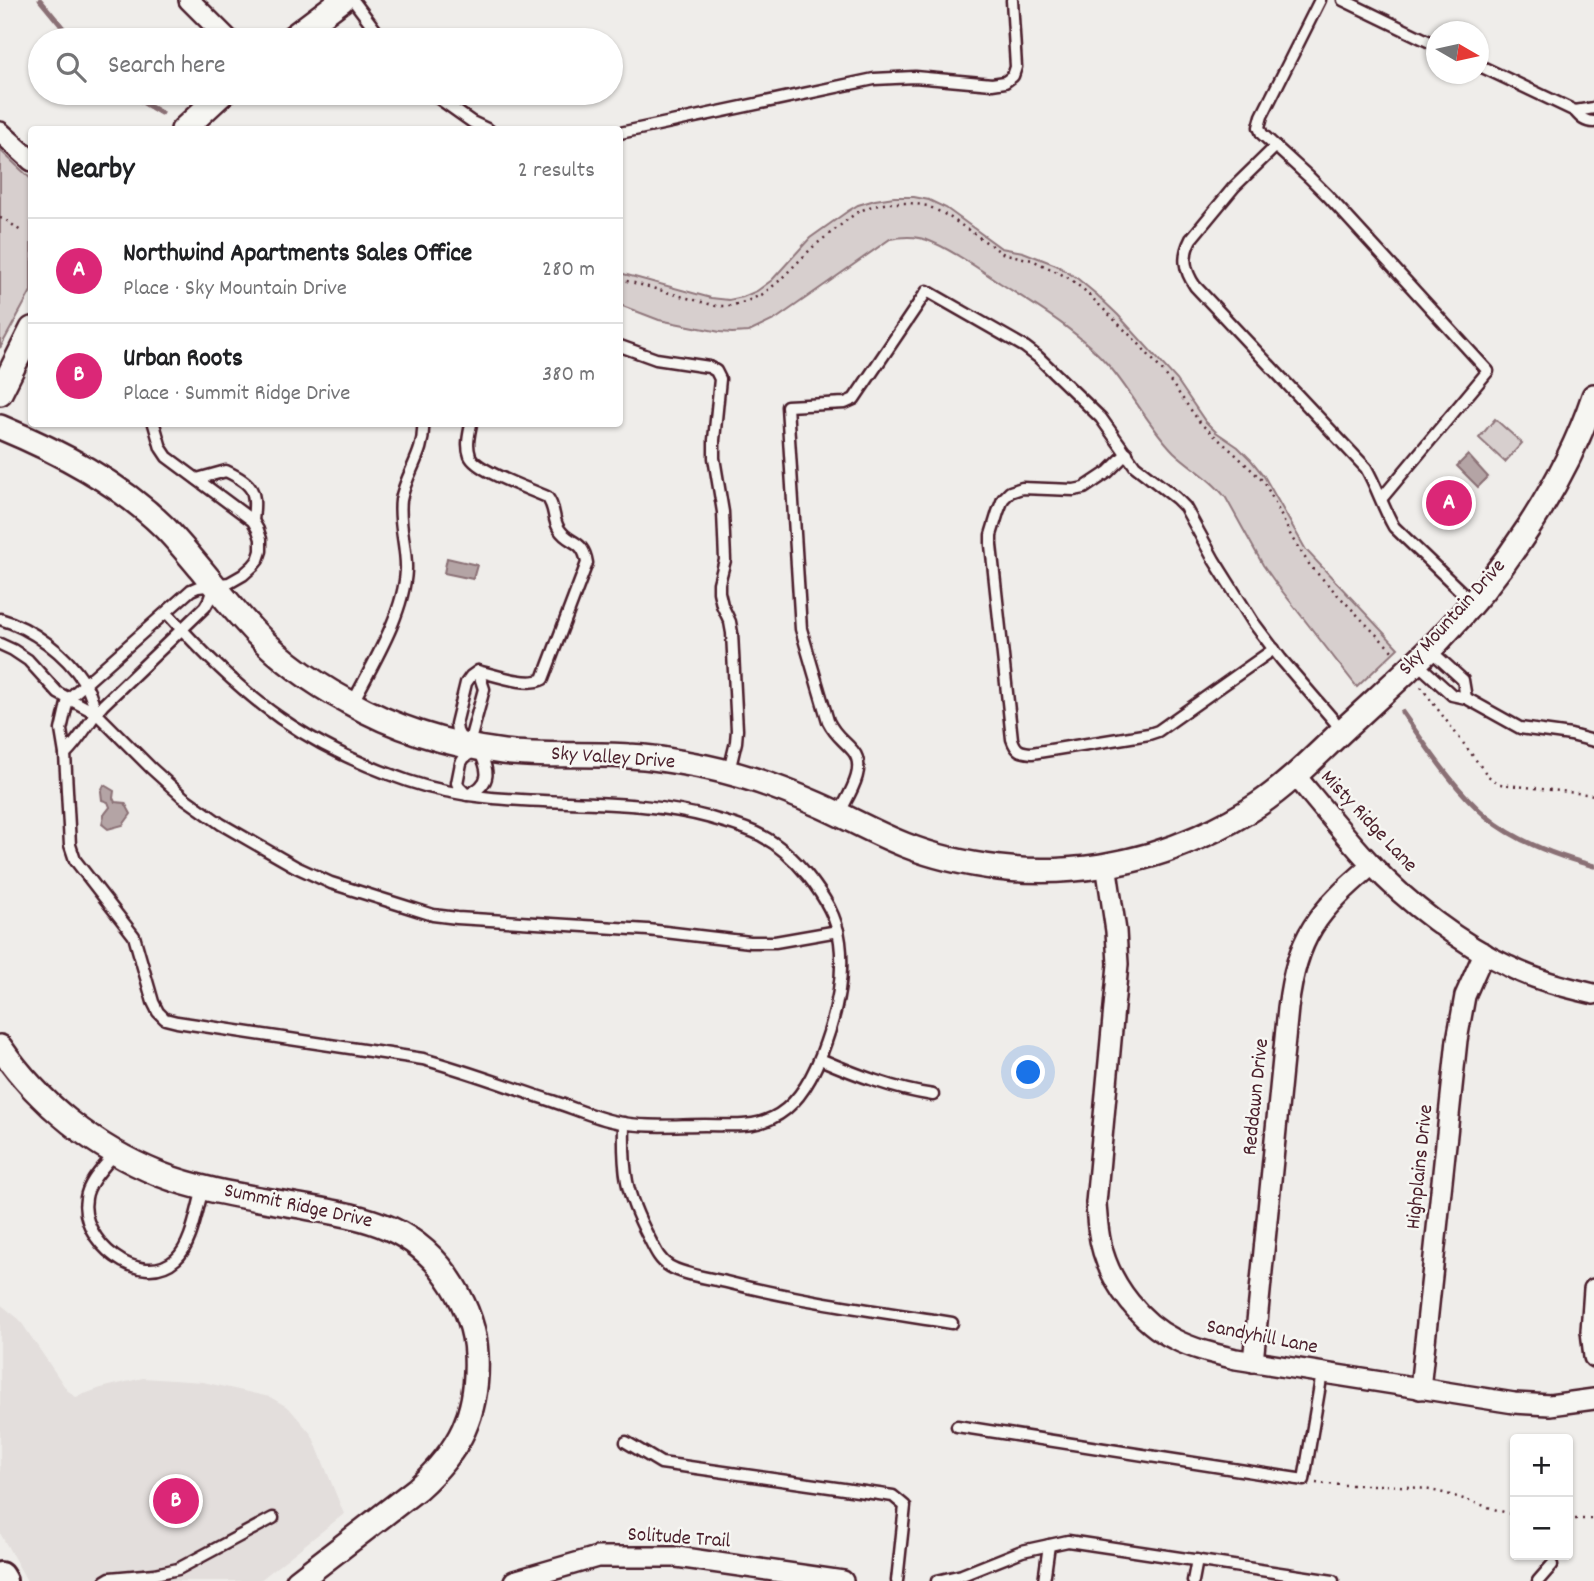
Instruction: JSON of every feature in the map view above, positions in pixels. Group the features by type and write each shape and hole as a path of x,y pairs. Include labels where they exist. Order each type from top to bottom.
{"main road":[{"path":"0,1576 3,1581"}],"street":[{"path":"189,0 217,28"},
{"path":"305,28 342,0"},
{"path":"187,126 210,105"},
{"path":"0,132 28,157"},
{"path":"0,393 28,337"},
{"name":"Sky Mountain Drive","path":"1295,775 1423,656 1473,603 1503,565 1549,493 1594,396"},
{"name":"Sky Valley Drive","path":"0,427 51,449 113,485 143,508 166,529 244,621 309,678 371,714 440,739 471,746 536,754 629,755 728,773 791,793 907,846 965,863 1005,869 1049,870 1107,864 1171,848 1198,838 1257,806 1295,775"},
{"name":"Misty Ridge Lane","path":"1295,775 1372,865 1450,932 1508,967 1534,978 1594,994"},
{"name":"Sandyhill Lane","path":"1107,864 1118,964 1096,1182 1098,1230 1111,1273 1143,1316 1159,1330 1193,1347 1253,1362 1535,1405 1594,1399"},
{"name":"Reddawn Drive","path":"1253,1362 1294,975 1310,930 1341,893 1372,865"},
{"name":"Highplains Drive","path":"1420,1389 1457,1040 1465,996 1484,953"},
{"name":"Summit Ridge Drive","path":"0,1047 33,1088 53,1107 99,1144 115,1153 160,1174 203,1187 369,1219 389,1227 411,1239 429,1254 447,1275 460,1297 470,1319 476,1346 477,1371 474,1397 461,1438 435,1473 417,1489 298,1581"},
{"path":"1594,1289 1591,1331 1594,1357"},
{"name":"Solitude Trail","path":"514,1581 597,1557 677,1557 773,1576 843,1581"}],"lane":[{"path":"353,0 374,28"},
{"path":"623,132 874,79 915,77 1006,82 1013,76 1016,67 1012,0"},
{"path":"1320,0 1262,116 1259,127 1262,134 1328,196 1489,371 1382,498"},
{"path":"1343,0 1426,40"},
{"path":"1489,70 1575,111 1583,120 1594,122"},
{"path":"446,105 480,126"},
{"path":"1575,111 1594,108"},
{"path":"1275,147 1234,187 1191,239 1187,246 1186,269 1195,286 1366,468 1394,527 1473,603"},
{"path":"838,814 859,768 855,752 834,734 828,721 800,629 787,406 845,403 854,399 927,291 1025,347 1101,418 1135,466 1185,507 1231,589 1253,622 1342,730"},
{"path":"623,347 656,359 709,367 716,371 720,379 714,458 723,512 725,560 719,592 732,633 737,730 728,773"},
{"path":"155,427 161,448 167,457 253,521 261,539 258,560 243,575 229,583 191,590 166,612 86,684 68,699 61,730 65,754 70,845 75,860 134,936 158,1012 165,1019 423,1059 597,1116 635,1125 759,1123 773,1118 787,1108 802,1092 820,1059 837,1002 841,974 838,931 828,905 816,886 782,849 761,835 736,825 664,808 629,804 521,801 467,795 423,786 378,770 346,756 280,718 247,691 166,612"},
{"path":"352,704 395,618 402,591 406,572 400,515 402,499 422,446 423,427"},
{"path":"467,795 480,790 484,785 487,770 486,763 457,731 456,724 466,683 478,671 521,681 537,682 543,679 587,563 580,545 557,527 553,504 547,497 482,468 471,459 467,446 470,427"},
{"path":"1127,453 1108,472 1084,488 1022,488 1010,492 1003,499 991,535 991,545 1015,748 1021,752 1032,753 1158,731 1274,649"},
{"path":"197,479 226,471 249,486 254,493 253,521"},
{"path":"65,754 77,743 96,713 119,688 205,607 215,585"},
{"path":"0,619 34,633 53,648 86,684 96,713"},
{"path":"0,644 28,660 58,693 96,713 183,797 221,824 296,867 331,883 433,915 457,918 648,930 750,942 775,942 838,931"},
{"path":"1423,656 1463,680 1466,698"},
{"path":"1423,656 1452,695 1466,698 1520,727 1594,741"},
{"path":"467,795 457,783 461,763 471,746 484,689 478,671"},
{"path":"820,1059 866,1079 933,1096"},
{"path":"624,1123 623,1159 626,1185 653,1245 659,1256 670,1266 772,1294 952,1323"},
{"path":"115,1153 90,1186 86,1196 87,1215 99,1241 111,1254 139,1268 153,1269 176,1260 188,1239 203,1187"},
{"path":"957,1426 1304,1480 1322,1373"},
{"path":"626,1442 661,1464 893,1496 905,1506 897,1581"},
{"path":"105,1581 110,1578 178,1569 273,1518"},
{"path":"937,1581 962,1575 1022,1551 1068,1541 1333,1581"},
{"path":"1044,1581 1049,1545"},
{"path":"1193,1581 1197,1560"},
{"path":"1538,1581 1552,1565"}],"path":[{"path":"0,218 22,232"},
{"path":"1421,687 1488,776 1500,784 1594,794"},
{"path":"1304,1480 1434,1490 1510,1514"},
{"path":"1573,1519 1594,1519"}],"shaded area":[{"path":"0,150 28,176 28,297 0,348"},
{"path":"914,197 929,200 946,208 1001,248 1023,252 1056,265 1096,294 1177,380 1205,421 1251,460 1264,476 1306,550 1398,648 1357,687 1263,565 1226,498 1165,442 1098,354 1044,311 959,256 932,242 911,237 890,239 776,319 749,332 720,332 659,320 623,306 623,274 711,298 729,300 743,297 772,280 810,238 858,205 875,200"},
{"path":"1495,419 1522,443 1505,462 1479,438"},
{"path":"1468,455 1488,477 1478,487 1457,466"},
{"path":"447,558 477,565 473,579 444,573"},
{"path":"104,785 114,791 115,802 125,803 131,814 123,825 108,829 102,824 110,807 108,802 102,800 101,791"},
{"path":"0,1304 19,1319 67,1390 76,1397 143,1378 203,1382 270,1397 289,1408 312,1435 344,1514 259,1581 27,1581 0,1533"}],"waterway":[{"path":"40,0 63,28"},
{"path":"147,105 161,113"},
{"path":"1402,712 1452,781 1487,817 1511,834 1538,847 1594,866"}],"place":[{"name":"Northwind Apartments Sales Office","path":"1449,503"},
{"name":"Urban Roots","path":"176,1501"}]}
